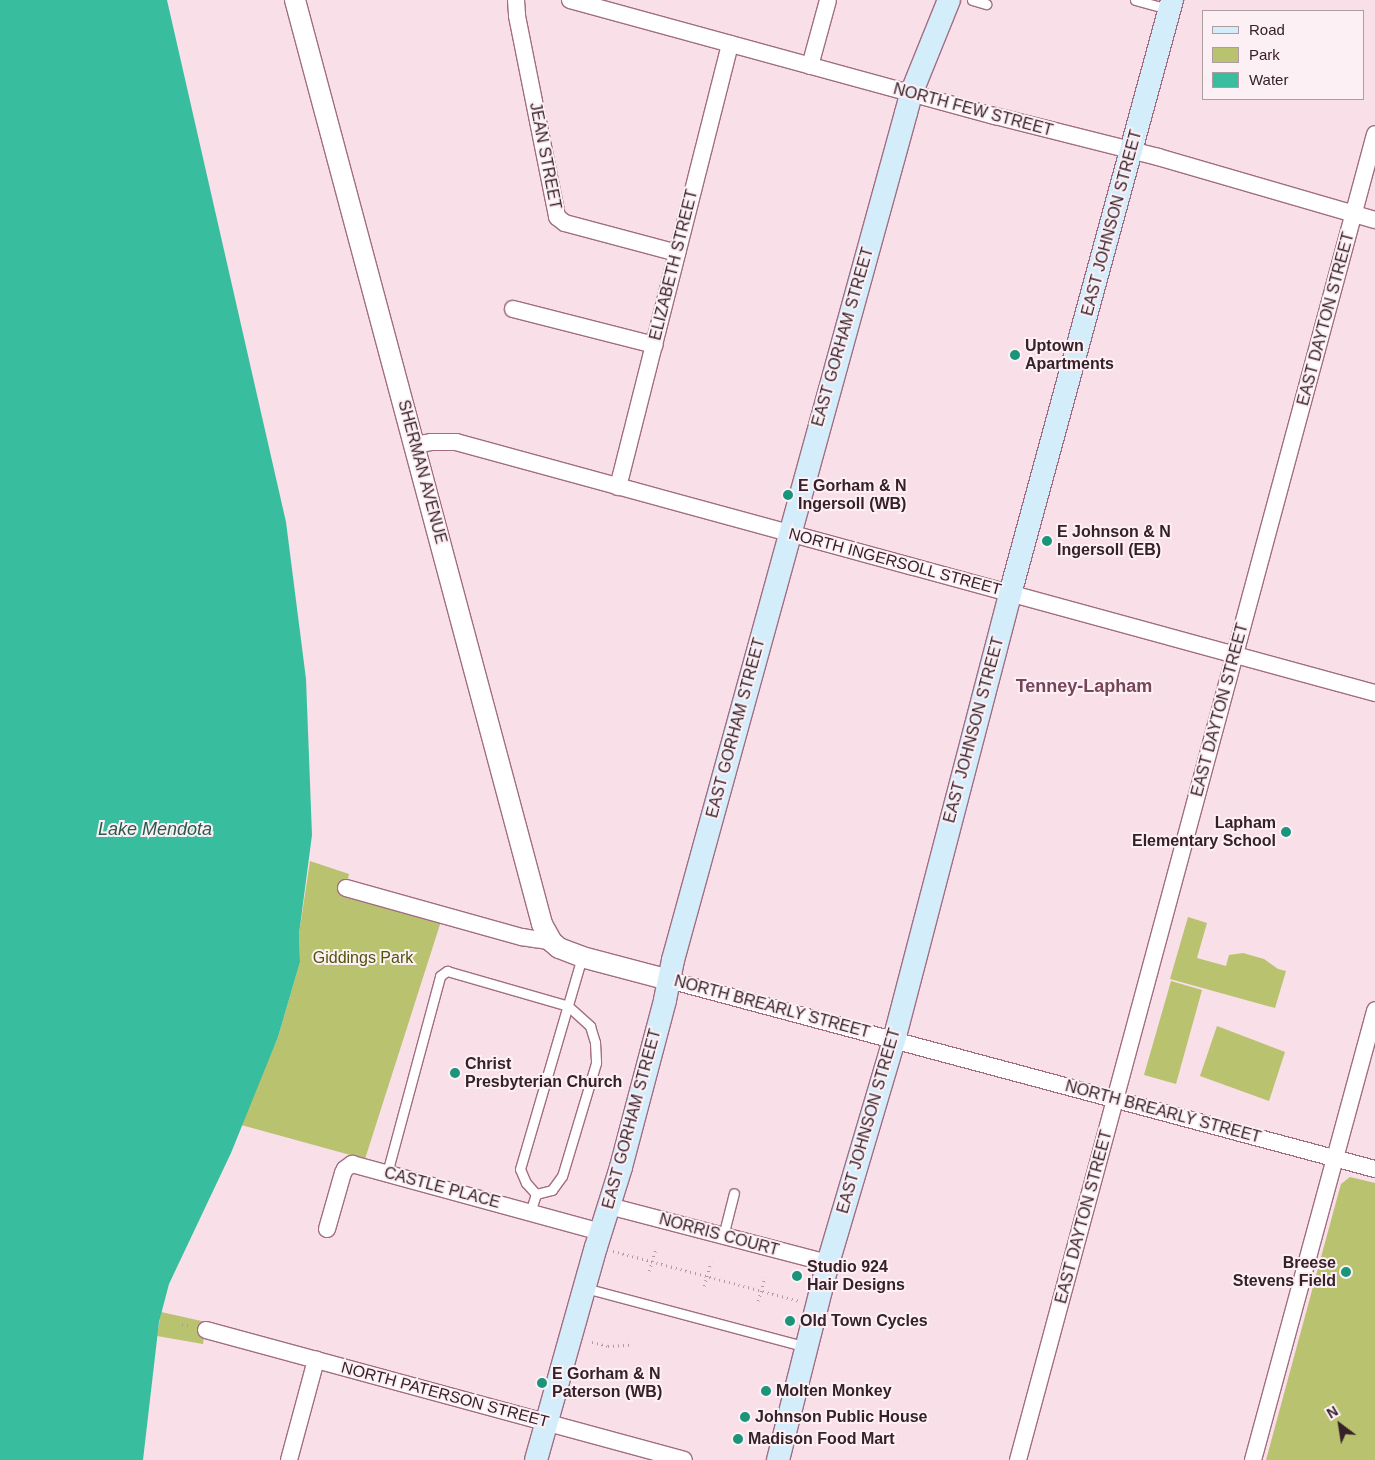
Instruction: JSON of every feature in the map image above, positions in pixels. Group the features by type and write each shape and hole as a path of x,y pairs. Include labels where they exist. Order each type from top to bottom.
{"main road":[{"name":"EAST GORHAM STREET","path":"536,1460 598,1239 622,1167 669,980 789,533 911,94 949,0"},
{"name":"EAST JOHNSON STREET","path":"778,1460 828,1263 894,1040 1010,594 1171,5"}],"street":[{"name":"SHERMAN AVENUE","path":"296,0 542,924 552,942"},
{"name":"JEAN STREET","path":"516,0 517,16 557,217 565,223 677,253"},
{"name":"NORTH FEW STREET","path":"570,0 911,94 1132,151 1375,220"},
{"path":"810,66 828,0"},
{"name":"ELIZABETH STREET","path":"618,487 730,44"},
{"name":"EAST DAYTON STREET","path":"1018,1460 1375,134"},
{"path":"513,309 654,345"},
{"name":"NORTH INGERSOLL STREET","path":"414,445 456,442 1375,693"},
{"name":"NORTH BREARLY STREET","path":"346,888 522,937 552,942 559,948 582,957 1375,1169"},
{"path":"1253,1460 1375,1010"},
{"name":"CASTLE PLACE","path":"327,1229 345,1168 357,1164 530,1212 598,1239"},
{"name":"NORRIS COURT","path":"609,1206 828,1263"},
{"name":"NORTH PATERSON STREET","path":"206,1330 684,1460"},
{"path":"288,1460 316,1360"}],"lane":[{"path":"972,0 986,4"},
{"path":"1135,0 1171,5"},
{"path":"536,1194 526,1183 520,1169 582,957"},
{"path":"387,1173 440,976 447,971 568,1006 590,1026 595,1042 596,1063 562,1176 552,1190 536,1194"},
{"path":"530,1212 536,1194"},
{"path":"723,1236 734,1194"},
{"path":"585,1288 808,1347"}],"path":[{"path":"598,1239 652,1262 800,1301"},
{"path":"649,1272 656,1248"},
{"path":"704,1286 710,1262"},
{"path":"758,1301 764,1277"},
{"path":"592,1342 608,1346 630,1345"}],"green space":[{"name":"Giddings Park","path":"310,861 349,874 346,888 443,915 365,1159 241,1125 278,1037 300,962 299,934"},
{"path":"1188,917 1207,923 1197,958 1226,966 1229,955 1243,953 1264,959 1278,969 1286,971 1275,1008 1170,979"},
{"path":"1171,981 1202,990 1176,1084 1144,1075"},
{"path":"1217,1026 1285,1052 1269,1101 1200,1076"},
{"name":"Breese Stevens Field","path":"1350,1177 1375,1183 1375,1460 1266,1460 1341,1184"},
{"path":"161,1312 206,1322 203,1344 157,1336"}],"water":[{"name":"Lake Mendota","path":"0,0 167,0 286,522 306,679 312,835 299,934 300,962 278,1037 231,1153 169,1284 159,1322 143,1460 0,1460"}],"place":[{"name":"Uptown Apartments","path":"1015,355"},
{"name":"E Gorham & N Ingersoll (WB)","path":"788,495"},
{"name":"E Johnson & N Ingersoll (EB)","path":"1047,541"},
{"name":"Lapham Elementary School","path":"1286,832"},
{"name":"Christ Presbyterian Church","path":"455,1073"},
{"name":"Breese Stevens Field","path":"1346,1272"},
{"name":"Studio 924 Hair Designs","path":"797,1276"},
{"name":"Old Town Cycles","path":"790,1321"},
{"name":"E Gorham & N Paterson (WB)","path":"542,1383"},
{"name":"Molten Monkey","path":"766,1391"},
{"name":"Johnson Public House","path":"745,1417"},
{"name":"Madison Food Mart","path":"738,1439"}],"district":[{"name":"Tenney-Lapham","path":"1084,686"}]}
